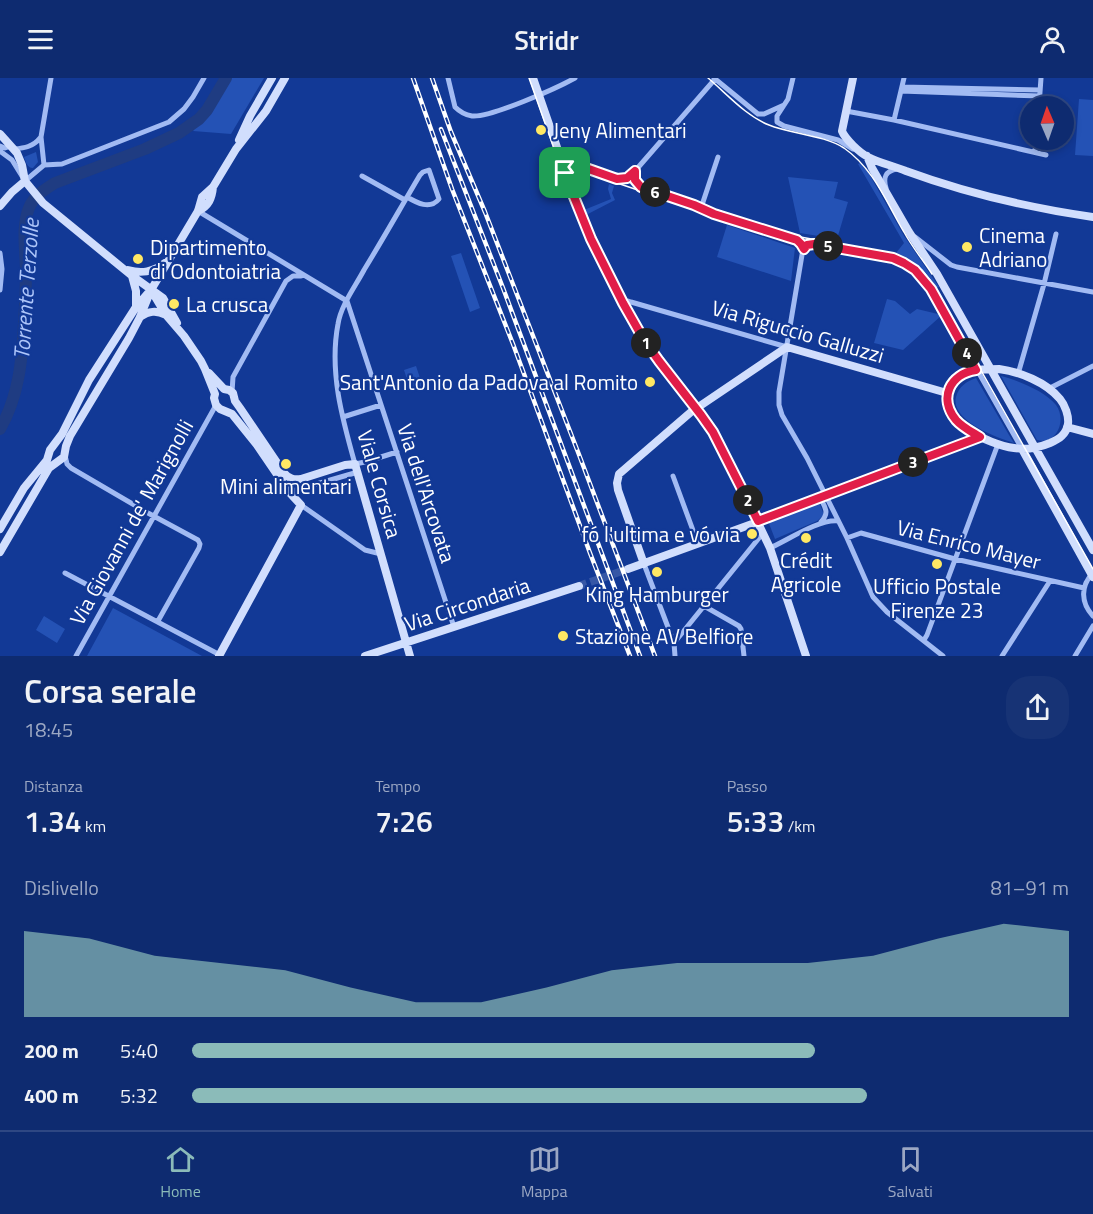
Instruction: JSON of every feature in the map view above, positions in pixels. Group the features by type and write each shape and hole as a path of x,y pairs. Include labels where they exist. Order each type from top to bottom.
{"street":[{"path":"44,165 41,139 51,78"},
{"path":"0,206 12,192 44,165 62,164 164,125 184,109 204,78"},
{"path":"236,149 250,116 272,78"},
{"path":"0,552 49,468 63,458 70,436 140,317 151,290 198,212 202,197 213,187 236,149 266,111 285,78"},
{"path":"448,78 452,101 456,109 474,116 496,111 575,78"},
{"path":"533,78 566,177 591,239 644,340 707,423 722,448 770,548 806,656"},
{"path":"561,157 566,161 617,179 627,178 715,78 760,115 786,105"},
{"path":"793,78 786,105 776,118 777,123 840,141 866,156 937,182 1054,211 1093,217"},
{"path":"853,78 842,133 866,156 909,232 937,274 1093,550"},
{"path":"894,120 904,78"},
{"path":"1040,96 1041,78"},
{"path":"901,89 1040,93"},
{"path":"846,111 1047,155"},
{"path":"830,138 842,128"},
{"path":"0,134 21,160 25,181"},
{"path":"0,146 25,147 41,139"},
{"path":"1,152 12,160 31,190 43,203 131,275 163,298 205,369 215,394 216,405 232,414 301,505 365,550 381,554"},
{"path":"702,208 718,157"},
{"path":"887,193 886,175 890,171 900,169"},
{"name":"Viale Corsica","path":"362,176 406,199 422,205 431,204 439,199 429,170 423,172 406,199 346,301 339,319 335,349 336,377 343,417 410,656"},
{"path":"635,171 635,180 641,187 714,214 797,240 804,249"},
{"path":"198,212 346,301"},
{"path":"909,232 951,265 957,267 1093,292"},
{"path":"1018,374 1056,234"},
{"path":"943,656 887,612 877,601 780,409 778,397 804,249 807,245 814,244 893,258 912,268 927,283 1093,575 1087,581 1083,596 1093,616"},
{"path":"0,253 2,269 0,290"},
{"path":"123,268 136,272 147,272 168,261"},
{"path":"131,275 136,289 136,308"},
{"path":"228,390 286,281 290,276 307,277"},
{"path":"0,529 24,488 47,460 85,387 136,308 151,290"},
{"path":"151,290 166,315 184,336"},
{"name":"Via dell'Arcovata","path":"346,301 454,627"},
{"name":"Via Riguccio Galluzzi","path":"625,307 629,302 638,304 947,393"},
{"path":"140,317 155,311 166,315"},
{"path":"339,319 348,317 354,322"},
{"path":"675,656 674,643 618,490 618,476 696,409 787,347"},
{"path":"1048,388 1093,366"},
{"path":"205,369 235,395 232,407 225,410"},
{"path":"991,369 1018,374 1048,388 1060,398 1068,418 1064,434 1057,440 1036,448 1022,449 980,437 963,426 955,418 948,403 947,393 957,377 976,370 991,369"},
{"path":"215,394 220,389 228,390"},
{"path":"235,401 289,478 301,479 345,465 356,468"},
{"name":"Via Giovanni de' Marignolli","path":"76,656 216,405"},
{"path":"343,417 381,405"},
{"path":"1067,427 1093,434"},
{"path":"628,569 980,437"},
{"path":"924,640 998,444"},
{"path":"52,449 60,446 71,468 198,540 200,544 158,621"},
{"path":"52,449 50,456 59,461"},
{"path":"289,492 356,468 364,462 396,452"},
{"path":"673,476 698,544"},
{"path":"289,492 294,479"},
{"path":"820,524 827,512 822,496"},
{"path":"65,573 219,655 301,505"},
{"path":"770,548 820,524 838,521"},
{"path":"674,643 763,532"},
{"name":"Via Enrico Mayer","path":"847,538 861,533 955,559 1084,588"},
{"path":"1002,656 1050,581"},
{"name":"Via Circondaria","path":"365,656 579,586"},
{"path":"704,606 741,629 744,656"},
{"path":"1075,656 1093,626"}],"shaded area":[{"path":"228,78 264,78 231,134 193,131"},
{"path":"1079,99 1093,100 1093,156 1075,155"},
{"path":"36,152 38,162 31,168 24,157"},
{"path":"860,163 868,172 904,236 939,287 937,288 914,263 896,253 904,243 858,164"},
{"path":"788,177 838,182 834,198 848,202 837,239 800,233"},
{"path":"609,184 614,186 612,193 615,200 586,215 584,210 611,199"},
{"path":"727,225 795,248 791,281 717,257"},
{"path":"461,253 480,308 470,312 451,256"},
{"path":"887,299 895,301 910,314 917,309 942,315 903,350 874,343"},
{"path":"416,366 423,387 411,391 404,370"},
{"path":"1001,376 1023,383 1056,405 1060,424 1055,435 1044,441 1037,440"},
{"path":"976,378 1014,443 976,427 960,413 956,405 957,393 963,385"},
{"path":"818,501 824,515 817,521 775,539 768,521"},
{"path":"113,608 202,656 87,656"},
{"path":"44,616 65,629 57,643 36,630"}],"waterway":[{"name":"Torrente Terzolle","path":"0,429 11,404 21,364 26,285 25,231 31,204 55,183 145,149 179,133 199,119 207,110 226,78"}],"tunnel":[{"path":"579,586 628,569"}],"tram line":[{"path":"529,78 556,154 567,166 676,203 717,210 795,236 893,254 922,270 930,280 1093,569"},
{"path":"708,78 761,121 778,128 827,140 854,156 871,176 907,238 932,274"}],"railway":[{"path":"413,78 452,189 630,656"},
{"path":"432,78 655,656"},
{"path":"441,129 503,288 640,656"}],"place":[{"name":"Jeny Alimentari","path":"541,130"},
{"name":"Cinema Adriano","path":"967,247"},
{"name":"Dipartimento di Odontoiatria","path":"138,259"},
{"name":"La crusca","path":"174,304"},
{"name":"Sant'Antonio da Padova al Romito","path":"650,382"},
{"name":"Mini alimentari","path":"286,464"},
{"name":"fó l'ultima e vó via","path":"752,534"},
{"name":"Crédit Agricole","path":"806,538"},
{"name":"Ufficio Postale Firenze 23","path":"937,564"},
{"name":"King Hamburger","path":"657,572"},
{"name":"Stazione AV Belfiore","path":"563,636"}],"route":[{"path":"561,157 566,161 622,180 635,171 635,180 641,187 714,214 797,240 804,249 807,245 814,244 893,258 908,265 931,289 976,370 964,373 956,379 947,393 947,400 957,420 980,437 758,521 713,432 644,340 623,303 591,239 565,173 561,157"}]}
